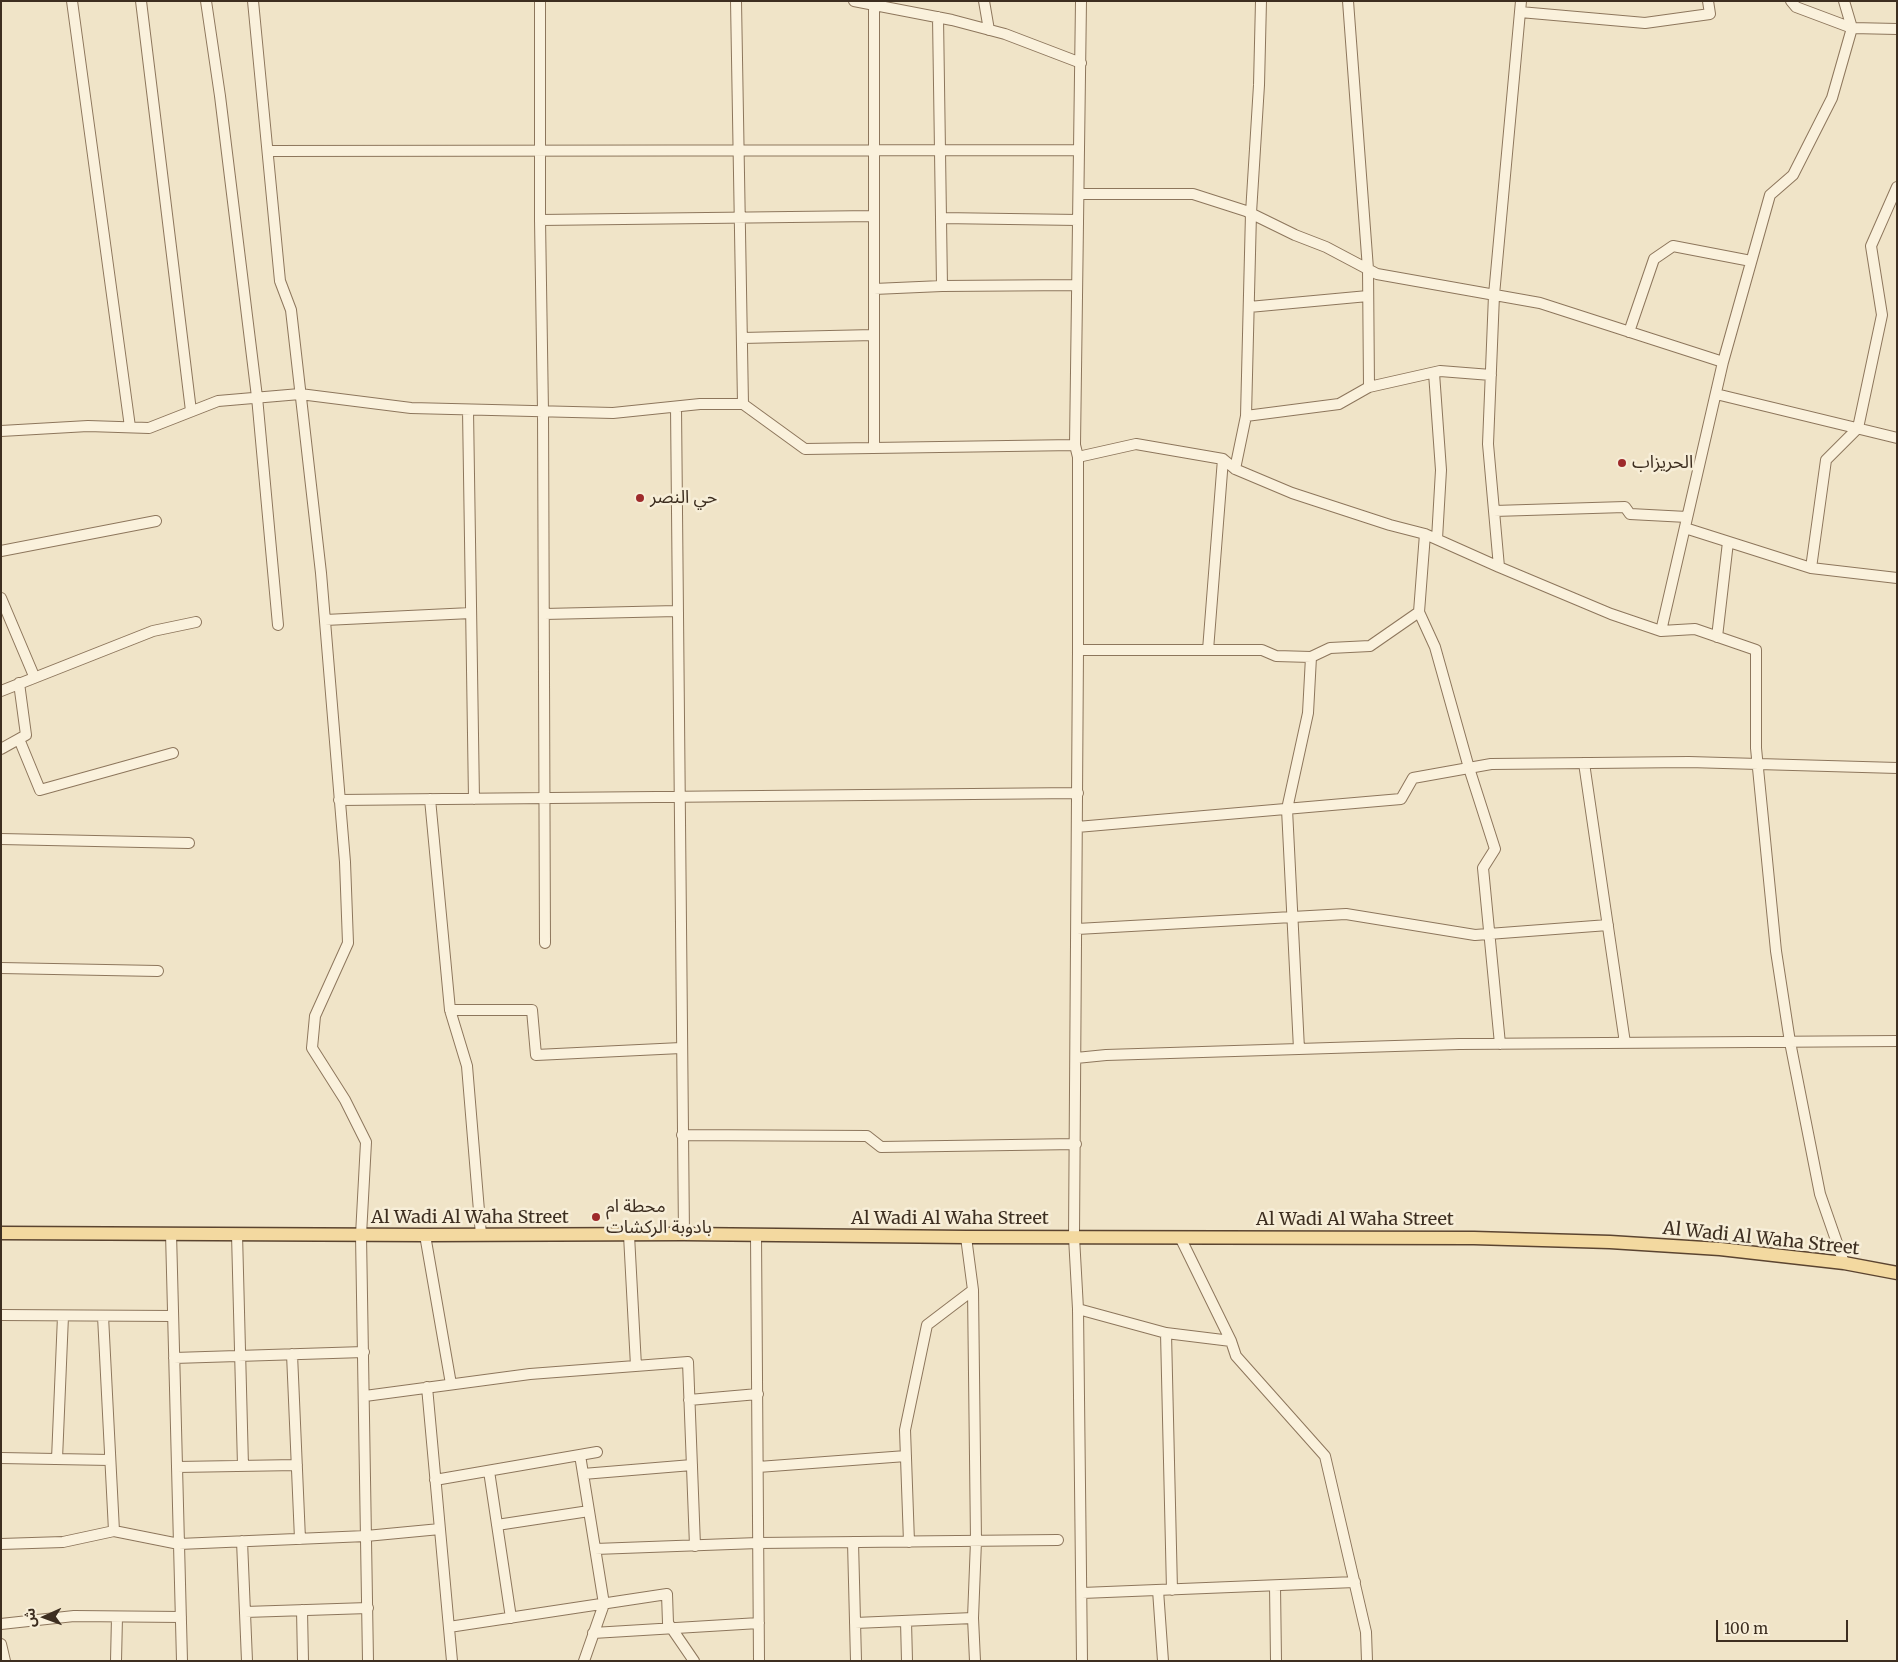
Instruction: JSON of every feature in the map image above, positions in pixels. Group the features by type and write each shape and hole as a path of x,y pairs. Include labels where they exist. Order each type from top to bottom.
{"main road":[{"name":"Al Wadi Al Waha Street","path":"1,1233 1445,1238 1610,1242 1720,1249 1844,1263 1897,1273"}],"street":[{"path":"72,1 130,427"},
{"path":"141,1 191,411"},
{"path":"206,1 257,398 278,625"},
{"path":"253,1 280,281 290,310 325,620 345,862 348,943 315,1016 312,1048 344,1100 366,1142 361,1235 368,1661"},
{"path":"540,1 545,943"},
{"path":"736,1 743,404"},
{"path":"854,1 874,3 1005,34 1080,63"},
{"path":"984,1 989,30"},
{"path":"1082,1 1075,446 1078,457 1078,793 1074,1237 1078,1309 1082,1661"},
{"path":"1235,469 1246,416 1251,213 1259,85 1261,1"},
{"path":"1348,1 1368,269 1369,387"},
{"path":"1499,567 1488,444 1494,295 1520,7 1645,23 1710,14 1708,1"},
{"path":"1790,1 1796,7 1852,28 1897,29"},
{"path":"1661,631 1723,362 1770,195 1793,175 1832,98 1852,28 1844,1"},
{"path":"874,3 874,448"},
{"path":"938,17 942,286"},
{"path":"268,152 1079,150"},
{"path":"1811,568 1826,460 1858,428 1882,316 1871,246 1897,187"},
{"path":"1079,194 1193,194 1251,213 1295,235 1326,247 1378,274 1540,303 1723,362"},
{"path":"540,220 874,216"},
{"path":"941,218 1078,220"},
{"path":"1630,332 1654,259 1673,246 1751,261"},
{"path":"874,289 942,286 1077,285"},
{"path":"1249,307 1368,296"},
{"path":"742,338 874,335"},
{"path":"1246,416 1339,404 1369,387 1440,371 1491,375"},
{"path":"1434,373 1441,470 1437,539"},
{"path":"1,432 88,426 148,428 218,401 300,394 411,408 468,410 613,413 676,407 743,404 805,450 1075,446"},
{"path":"1716,394 1897,438"},
{"path":"676,407 684,1234"},
{"path":"468,410 474,799"},
{"path":"1078,457 1136,444 1223,459 1235,469 1292,493 1390,525 1425,534 1611,614 1661,631 1695,629 1756,650 1758,764 1776,951 1790,1042 1820,1194 1844,1263"},
{"path":"1208,650 1223,459"},
{"path":"1494,512 1625,507 1630,514 1687,517"},
{"path":"1,551 156,521"},
{"path":"1685,528 1811,568 1897,578"},
{"path":"1425,534 1419,612 1435,648 1469,768 1495,849 1483,868 1500,1044"},
{"path":"1717,637 1728,542"},
{"path":"1,598 34,676"},
{"path":"544,614 677,611"},
{"path":"1078,650 1262,650 1276,656 1311,658 1330,648 1370,646 1419,612"},
{"path":"325,620 471,613"},
{"path":"1,691 34,676 153,631 196,622"},
{"path":"1299,1049 1287,809 1308,713 1311,658"},
{"path":"1,749 26,735 19,683"},
{"path":"19,739 40,790 173,753"},
{"path":"1077,827 1401,800 1413,778 1491,764 1689,762 1897,768"},
{"path":"1584,763 1625,1043"},
{"path":"340,800 1078,793"},
{"path":"430,799 450,1010 467,1066 481,1235"},
{"path":"1,839 189,843"},
{"path":"1077,929 1346,914 1475,935 1608,924"},
{"path":"1,968 158,971"},
{"path":"450,1010 532,1010 536,1054 681,1048"},
{"path":"1076,1058 1116,1055 1500,1044 1897,1041"},
{"path":"682,1135 867,1136 881,1147 1076,1144"},
{"path":"171,1233 182,1661"},
{"path":"237,1234 243,1466"},
{"path":"425,1235 450,1384"},
{"path":"629,1235 636,1366"},
{"path":"756,1235 759,1661"},
{"path":"966,1237 973,1290 976,1541 973,1618 975,1661"},
{"path":"1180,1237 1231,1341 1236,1356 1325,1456 1366,1632 1367,1661"},
{"path":"909,1542 905,1430 927,1325 973,1290"},
{"path":"1078,1309 1166,1333 1231,1341"},
{"path":"1,1315 173,1316"},
{"path":"57,1459 64,1316"},
{"path":"103,1316 114,1531"},
{"path":"1166,1333 1172,1590"},
{"path":"174,1358 364,1352"},
{"path":"292,1354 300,1539"},
{"path":"364,1396 530,1374 688,1362 694,1546"},
{"path":"427,1387 452,1661"},
{"path":"690,1400 758,1394"},
{"path":"435,1480 597,1452"},
{"path":"580,1455 604,1604 584,1661"},
{"path":"758,1467 906,1456"},
{"path":"1,1458 110,1460"},
{"path":"177,1467 297,1465"},
{"path":"583,1474 692,1465"},
{"path":"489,1470 511,1618"},
{"path":"497,1525 589,1511"},
{"path":"1,1544 63,1542 114,1531 179,1544 366,1536 440,1529"},
{"path":"595,1550 758,1543 1058,1540"},
{"path":"242,1541 247,1661"},
{"path":"853,1542 856,1661"},
{"path":"1082,1593 1354,1582"},
{"path":"1275,1586 1276,1661"},
{"path":"1158,1590 1163,1661"},
{"path":"449,1628 668,1594 668,1623 694,1661"},
{"path":"245,1612 368,1608"},
{"path":"302,1610 303,1661"},
{"path":"1,1624 74,1616 181,1617"},
{"path":"116,1661 117,1617"},
{"path":"855,1624 973,1618"},
{"path":"906,1621 907,1661"},
{"path":"594,1633 759,1623"},
{"path":"1,1644 5,1661"}],"place":[{"name":"الحريزاب","path":"1622,463"},
{"name":"حي النصر","path":"640,498"},
{"name":"محطة ام بادوبة الركشات","path":"596,1217"}]}
